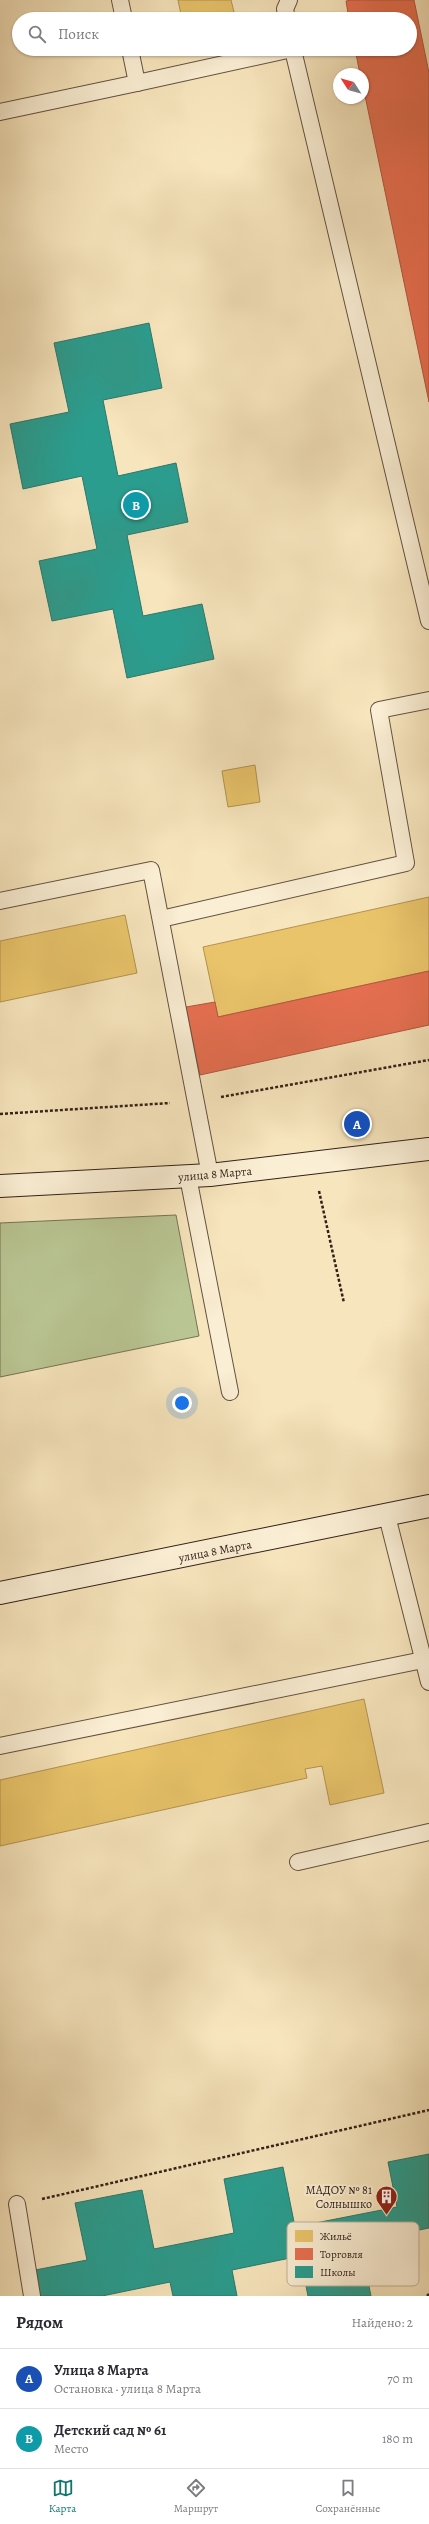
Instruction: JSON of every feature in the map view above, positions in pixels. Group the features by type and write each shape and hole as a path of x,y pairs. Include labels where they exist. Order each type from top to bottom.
{"main road":[{"name":"улица 8 Марта","path":"0,1186 210,1176 429,1149"},
{"name":"улица 8 Марта","path":"0,1594 387,1516 429,1506"}],"lane":[{"path":"120,0 123,12"},
{"path":"286,12 285,9 289,0"},
{"path":"131,56 137,84"},
{"path":"0,112 265,56"},
{"path":"294,56 429,621"},
{"path":"161,919 406,863 379,710 429,700"},
{"path":"0,901 151,870 210,1176"},
{"path":"188,1177 230,1392"},
{"path":"387,1516 429,1682"},
{"path":"0,1746 423,1660"},
{"path":"298,1862 429,1832"},
{"path":"17,2204 32,2296"}],"path":[{"path":"313,1163 344,1302"},
{"path":"17,2204 429,2110"}],"green space":[{"path":"176,1215 199,1336 0,1377 0,1223"}],"building: Жильё":[{"path":"178,0 231,0 234,12 181,12"},
{"path":"255,765 260,802 228,807 222,771"},
{"path":"429,897 429,971 218,1017 203,947"},
{"path":"125,915 137,973 0,1002 0,941"},
{"path":"364,1699 384,1793 330,1805 322,1766 305,1769 307,1778 0,1846 0,1780"}],"building: Торговля":[{"path":"414,0 416,12 348,12 346,1"},
{"path":"417,15 429,73 429,402 367,104 369,104 369,68 359,68 356,56 417,56"},
{"path":"429,971 429,1025 200,1075 186,1007 215,1002 218,1017"}],"building: Школы":[{"path":"149,323 162,388 103,400 118,476 176,463 188,522 127,535 143,616 202,604 214,659 127,678 113,609 52,621 39,561 97,549 82,476 23,489 10,424 69,412 54,343"},
{"name":"МАДОУ № 81 Солнышко","path":"429,2154 429,2228 419,2230 419,2222 320,2222 397,2207 388,2162"},
{"name":"МАДОУ № 81 Солнышко","path":"283,2167 294,2222 287,2222 287,2259 232,2270 237,2296 173,2296 170,2282 102,2296 35,2296 30,2271 87,2260 75,2203 142,2190 154,2249 234,2233 224,2179"},
{"name":"МАДОУ № 81 Солнышко","path":"306,2286 369,2286 371,2296 308,2296"}],"place":[{"name":"Детский сад № 61","path":"136,505"},
{"name":"Улица 8 Марта","path":"357,1124"},
{"name":"МАДОУ № 81 Солнышко","path":"387,2216"}]}
